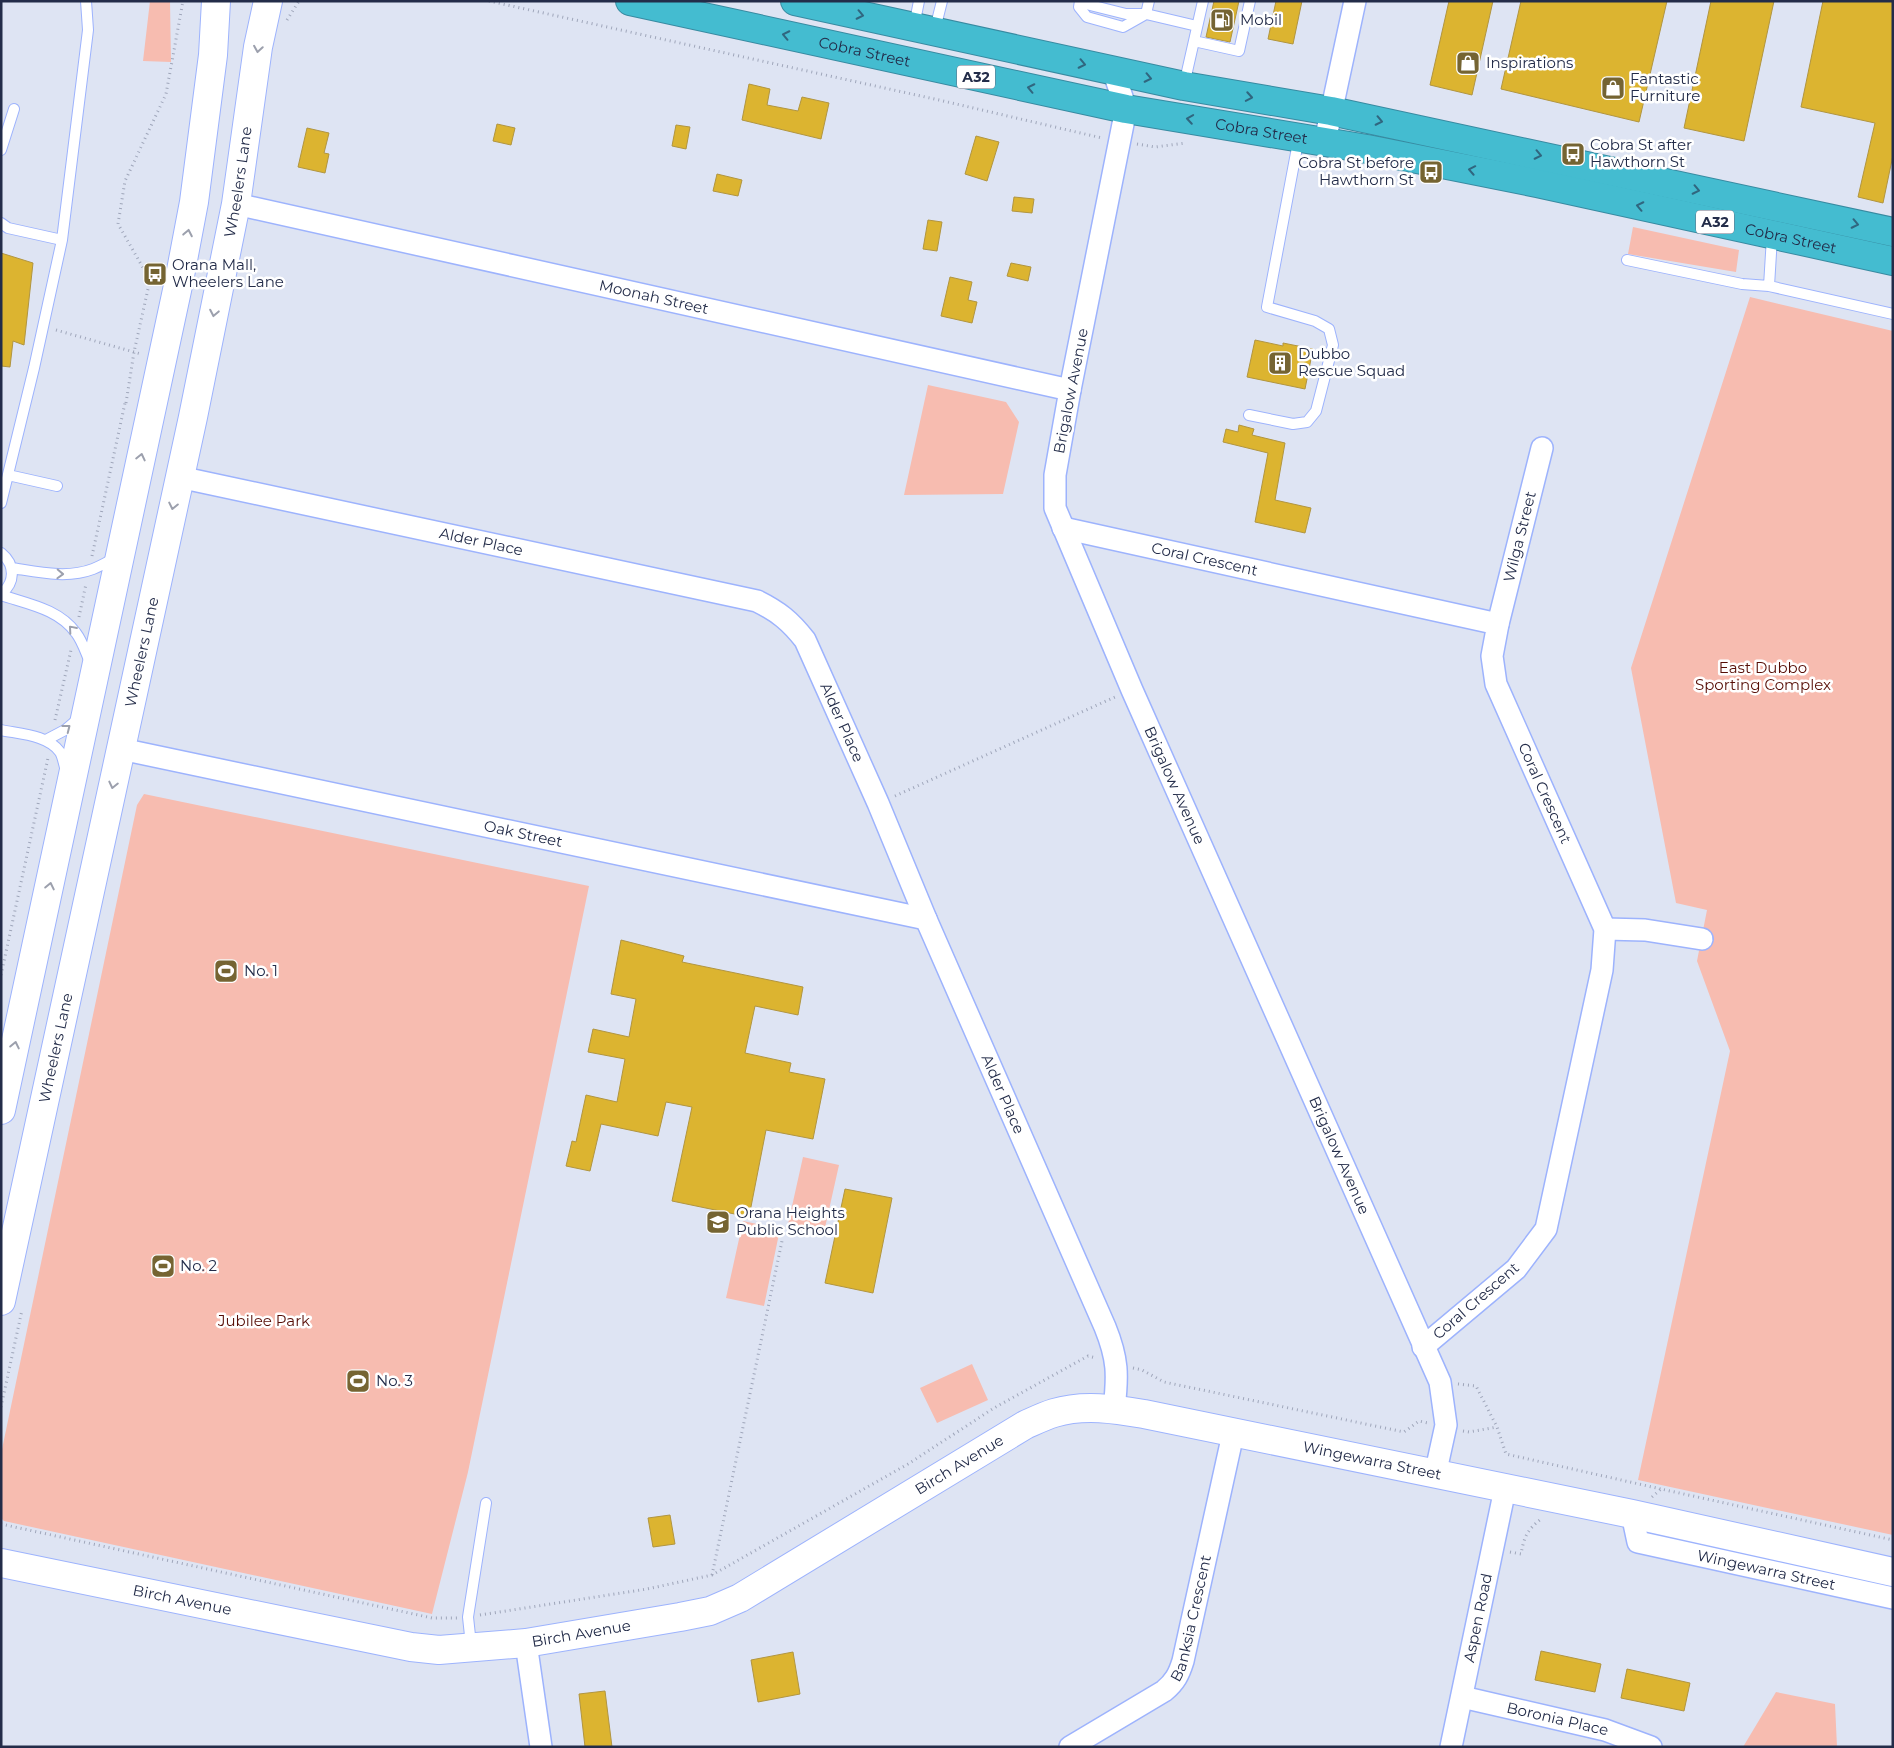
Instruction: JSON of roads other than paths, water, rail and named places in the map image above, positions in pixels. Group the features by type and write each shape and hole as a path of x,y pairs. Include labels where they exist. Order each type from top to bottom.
{"highway":[{"name":"Cobra Street","path":"630,1 1126,109 1312,139 1537,183 1893,261"},
{"name":"Cobra Street","path":"796,1 923,20 1113,70 1184,86 1331,111 1893,232"}],"main road":[{"path":"1,1110 179,280 194,202 213,55 216,1"},
{"name":"Wheelers Lane","path":"1,1301 193,417 236,204 258,47 268,1"},
{"name":"Birch Avenue","path":"1,1563 411,1648 440,1650 471,1649 526,1643 680,1618 710,1611 740,1598 1025,1425 1055,1412 1084,1408 1114,1409"},
{"name":"Wingewarra Street","path":"1114,1409 1632,1514 1893,1572"}],"street":[{"path":"1312,139 1331,111 1355,1"},
{"name":"Brigalow Avenue","path":"1113,70 1126,109 1055,474 1055,508 1132,690 1440,1382 1445,1428 1435,1475"},
{"name":"Moonah Street","path":"236,204 1070,390"},
{"name":"Wilga Street","path":"1498,624 1542,448"},
{"name":"Alder Place","path":"179,477 757,601 776,611 792,623 805,640 878,804 926,919 1114,1348 1118,1375 1114,1409"},
{"name":"Coral Crescent","path":"1063,528 1498,624 1492,656 1496,684 1605,930 1602,970 1546,1229 1516,1269 1423,1347"},
{"name":"Oak Street","path":"121,750 926,919"},
{"path":"1605,930 1644,930 1702,940"},
{"name":"Banksia Crescent","path":"1070,1747 1164,1691 1179,1675 1233,1434"},
{"name":"Aspen Road","path":"1451,1747 1505,1489"},
{"name":"Wingewarra Street","path":"1632,1514 1638,1542 1893,1598"},
{"path":"526,1643 541,1747"},
{"name":"Boronia Place","path":"1462,1697 1605,1730 1650,1747"}],"lane":[{"path":"1,503 62,240 88,30 86,1"},
{"path":"923,20 942,1"},
{"path":"1080,1 1080,7 1087,17 1123,27 1146,14 1149,1"},
{"path":"1085,1 1090,5 1126,14 1146,14 1197,26"},
{"path":"1184,86 1202,1"},
{"path":"1194,41 1239,51 1250,1"},
{"path":"1,150 14,109"},
{"path":"1249,416 1293,424 1307,422 1316,411 1334,346 1329,329 1315,321 1267,307 1312,139"},
{"path":"1,222 8,228 62,240"},
{"path":"1769,286 1772,234"},
{"path":"1627,260 1742,284 1769,286 1893,314"},
{"path":"8,475 57,486"},
{"path":"1,554 9,561 12,568 10,583 1,595 48,610 63,619 75,632 95,672"},
{"path":"12,568 57,574 73,574 89,570 119,556"},
{"path":"49,741 87,713"},
{"path":"1,730 49,741 61,753 71,790"},
{"path":"471,1649 468,1617 486,1503"}],"place":[{"name":"Mobil","path":"1222,20"},
{"name":"Inspirations","path":"1468,63"},
{"name":"Fantastic Furniture","path":"1613,88"},
{"name":"Cobra St after Hawthorn St","path":"1573,154"},
{"name":"Cobra St before Hawthorn St","path":"1431,172"},
{"name":"Orana Mall, Wheelers Lane","path":"155,274"},
{"name":"Dubbo Rescue Squad","path":"1280,363"},
{"name":"No. 1","path":"226,971"},
{"name":"Orana Heights Public School","path":"718,1222"},
{"name":"No. 2","path":"163,1266"},
{"name":"No. 3","path":"358,1381"}],"park label":[{"name":"East Dubbo Sporting Complex","path":"1763,676"},
{"name":"Jubilee Park","path":"264,1321"}]}
